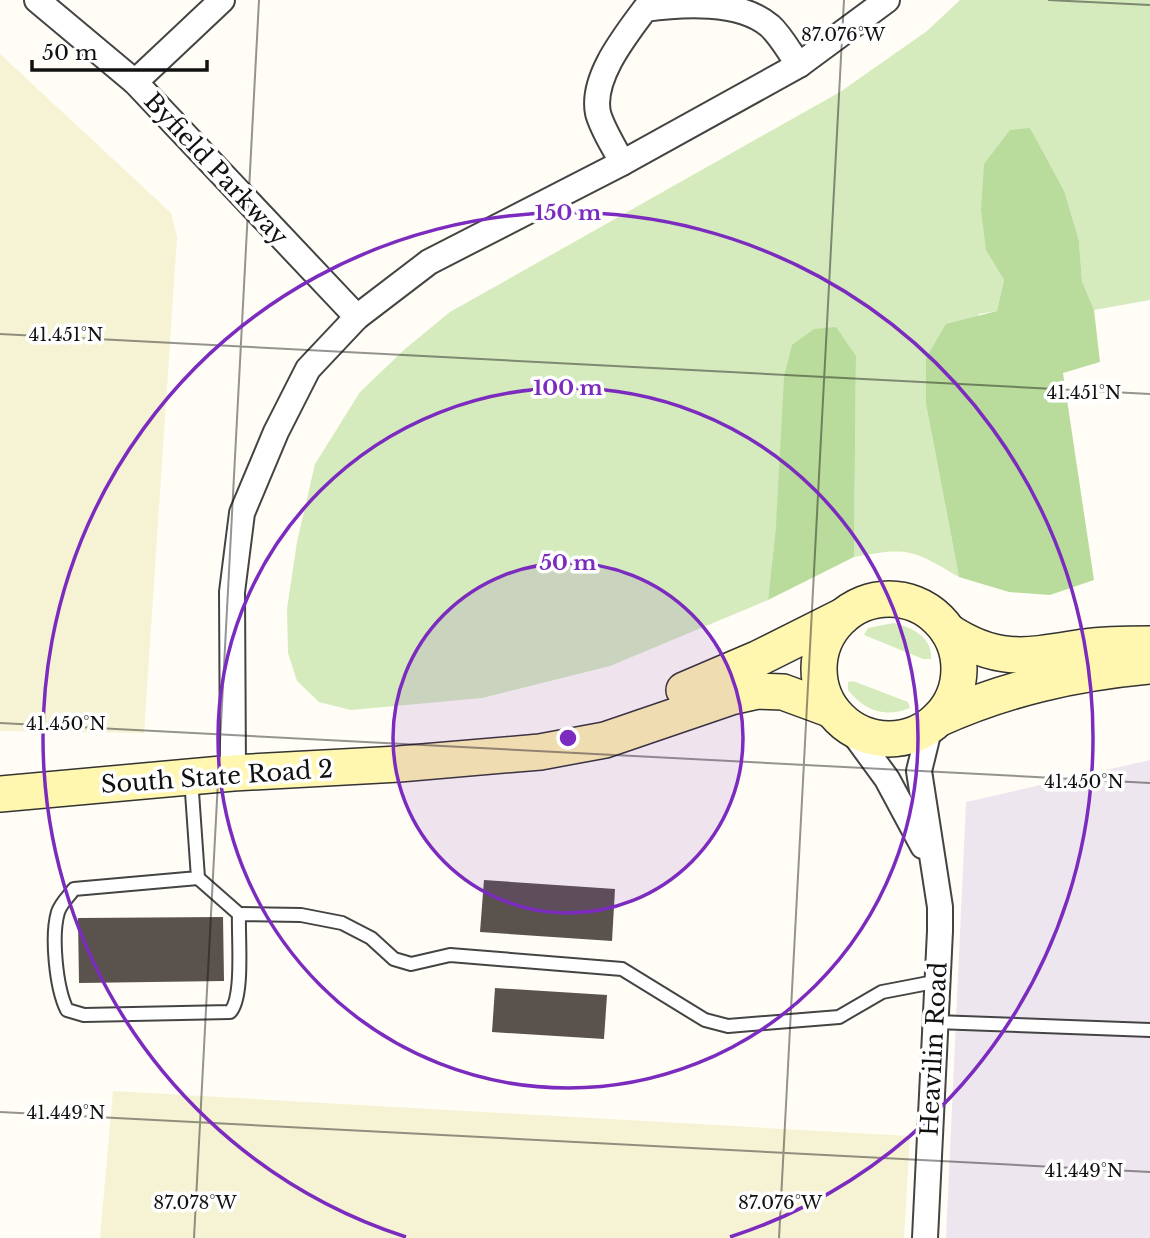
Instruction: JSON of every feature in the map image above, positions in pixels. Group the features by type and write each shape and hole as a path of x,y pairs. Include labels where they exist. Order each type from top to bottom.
{"main road":[{"path":"1150,644 1101,645 1013,657 980,649 948,631 926,609 903,600 869,602 844,615 826,639 819,665 823,692 840,718 875,738 890,739 912,735 934,722 1017,688 1081,674 1150,666"},
{"name":"South State Road 2","path":"435,761 654,700 722,674 844,615"},
{"path":"934,722 953,697 958,682 958,656 948,631"},
{"name":"South State Road 2","path":"0,794 233,773 540,752 605,740 731,697 758,691 783,692 840,718"}],"street":[{"name":"Byfield Parkway","path":"37,0 135,82 357,317"},
{"path":"135,82 222,0"},
{"path":"233,773 232,592 242,513 276,432 308,369 357,317 429,262 622,163 799,65 887,0"},
{"path":"622,163 598,113 602,79 616,48 642,5 687,3 733,8 770,25 799,65"},
{"name":"Heavilin Road","path":"840,718 887,779 931,862"},
{"name":"Heavilin Road","path":"925,1238 939,981 940,907 919,771 934,722"}],"lane":[{"path":"191,777 198,878 239,914 301,915 342,923 371,938 394,959 411,964 450,955 622,969 705,1020 728,1026 839,1017 882,992 939,981"},
{"path":"198,878 74,889 59,909 57,922 58,993 66,1010 84,1015 230,1012 235,1007 238,992 239,914"},
{"path":"936,1022 1150,1030"}],"shaded area":[{"path":"0,54 171,213 177,237 144,733 0,731"},
{"path":"1150,760 1150,1238 946,1238 966,802"},
{"path":"113,1091 910,1136 904,1238 100,1238"}],"green space":[{"path":"960,0 1150,0 1150,300 1094,310 1082,281 1079,241 1030,128 986,249 1004,280 997,311 979,314 926,404 959,577 909,553 887,552 854,557 856,356 776,526 768,600 610,666 482,698 351,710 319,702 297,681 288,653 287,609 297,542 315,464 360,392 405,349 450,312 840,92 927,31"},
{"path":"1030,128 1064,191 1079,241 1082,281 1094,310 1100,362 1063,373 1094,580 1050,595 1009,592 959,577 926,404 926,358 946,324 997,311 1004,280 986,250 981,210 984,164 1010,130"},
{"path":"836,327 856,356 854,557 768,600 776,526 784,377 792,345 814,329"},
{"path":"893,623 920,634 928,645 931,659 923,659 864,635 868,628"},
{"path":"853,681 908,702 910,708 883,712 868,708 848,690 848,682"}],"building":[{"path":"484,880 615,889 612,941 480,932"},
{"path":"223,917 224,981 79,983 78,918"},
{"path":"495,988 607,995 604,1039 492,1032"}]}
